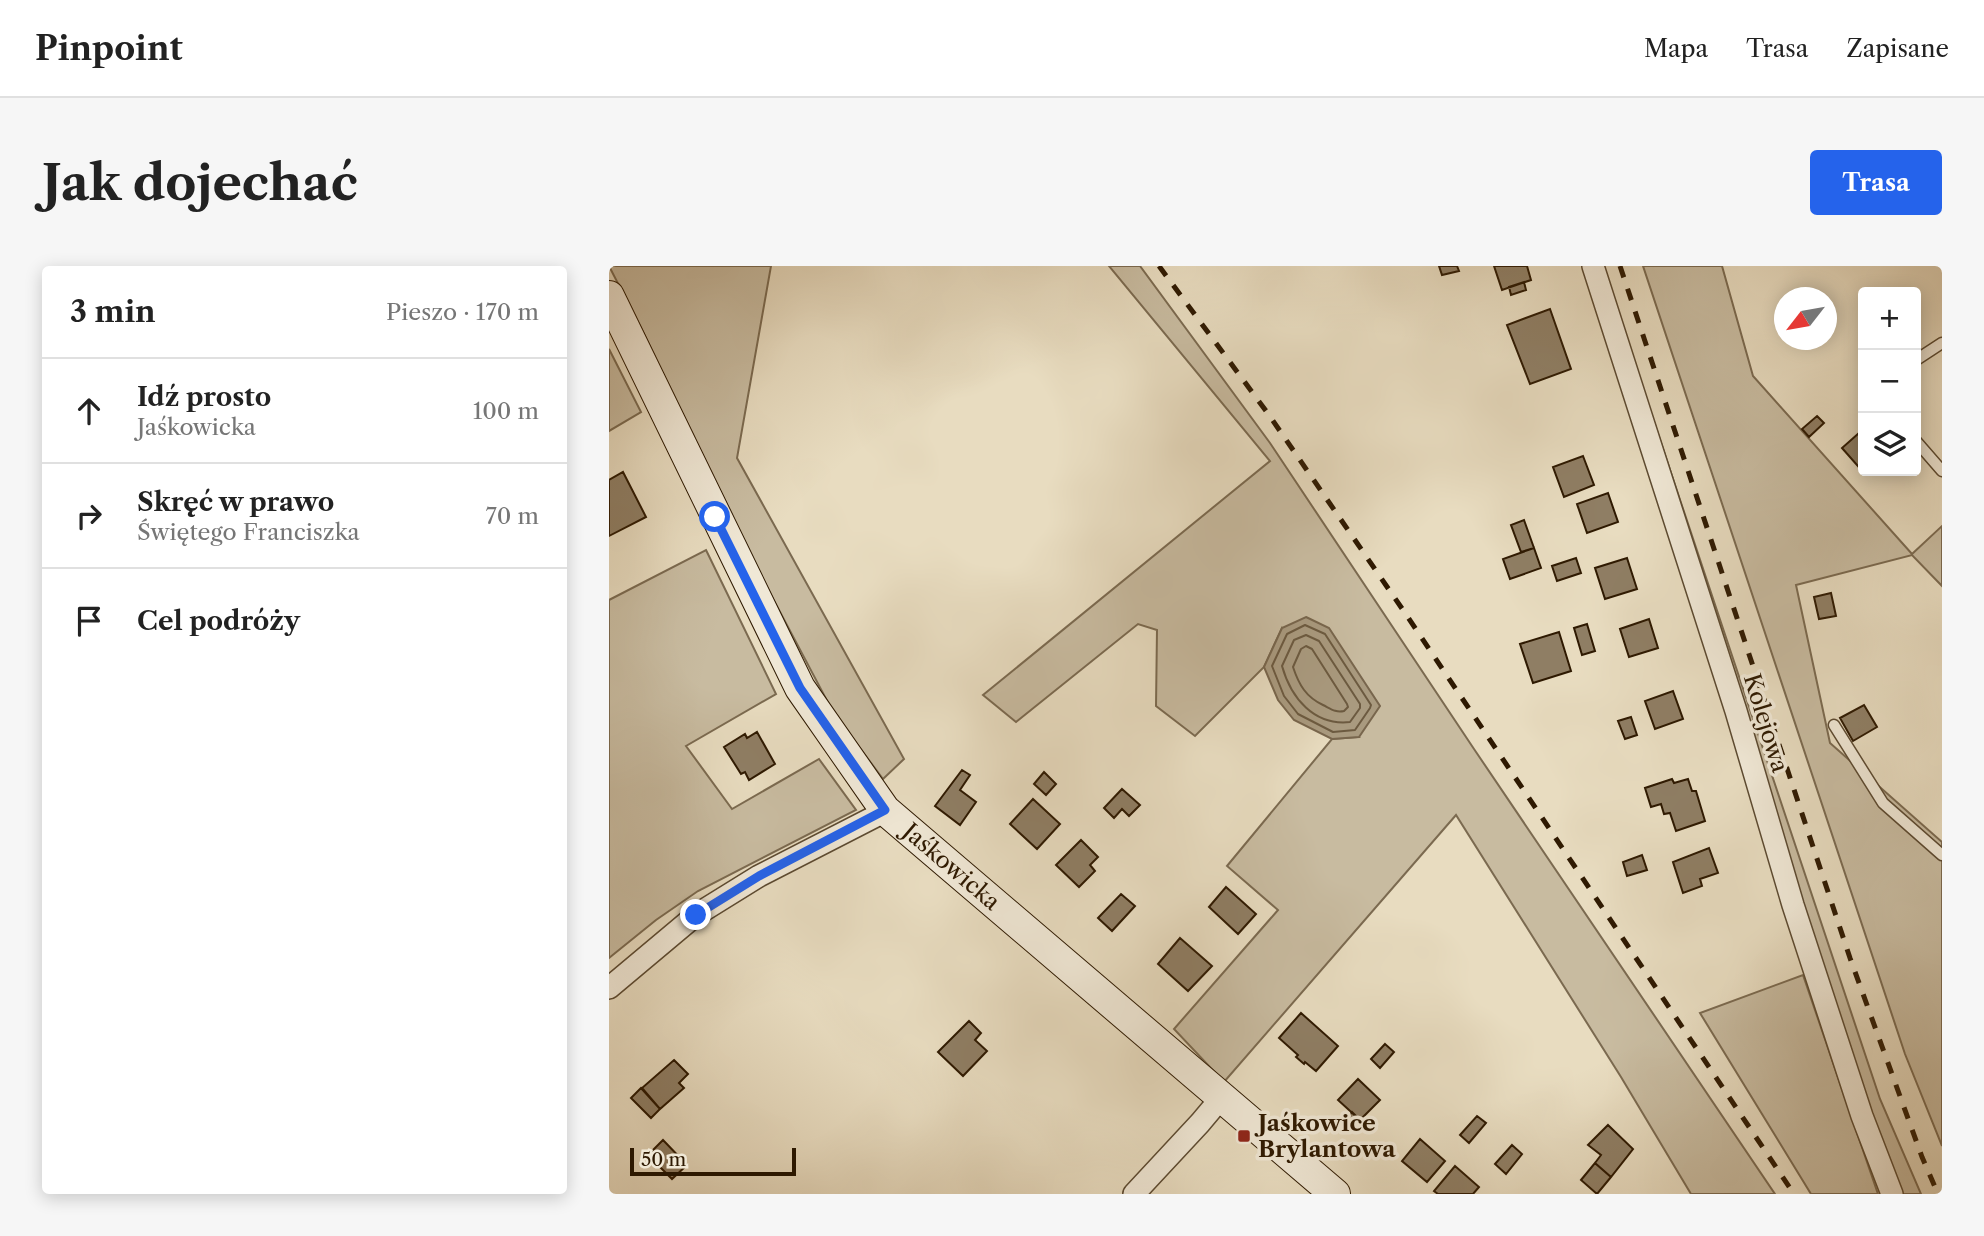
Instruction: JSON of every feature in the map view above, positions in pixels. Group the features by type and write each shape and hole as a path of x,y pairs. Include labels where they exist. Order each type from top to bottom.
{"street":[{"name":"Kolejowa","path":"1593,266 1736,711 1793,905 1858,1105 1892,1194"},
{"name":"Jaśkowicka","path":"609,296 800,688 885,810 1335,1194"},
{"path":"609,988 696,915 759,876 885,810"},
{"path":"1134,1194 1221,1098"}],"lane":[{"path":"1921,357 1942,343"},
{"path":"1921,447 1942,471"},
{"path":"1834,725 1883,803 1942,855"}],"shaded area":[{"path":"609,266 771,266 737,458 904,759 883,779 833,712 734,525"},
{"path":"1109,266 1140,266 1270,443 1775,1194 1691,1194 1621,1077 1456,815 1224,1082 1174,1029 1278,910 1227,866 1332,739 1359,737 1282,628 1264,667 1195,736 1156,706 1157,630 1138,624 1016,722 983,695 1270,461"},
{"path":"1602,266 1880,1099 1921,1194 1900,1194 1884,1160"},
{"path":"1643,266 1722,266 1753,376 1912,554 1942,526 1942,586 1912,555 1796,585 1830,743 1942,842 1942,1146 1905,1054"},
{"path":"609,349 641,412 609,431"},
{"path":"706,550 776,694 686,746 732,809 819,759 856,810 698,891 609,958 609,600"},
{"path":"1803,975 1878,1194 1811,1194 1700,1013"}],"water":[{"path":"1306,617 1329,628 1380,706 1359,737 1332,739 1294,720 1278,700 1264,667 1282,628"}],"building":[{"path":"1439,266 1457,266 1459,271 1442,275"},
{"path":"1494,266 1527,266 1531,280 1502,290"},
{"path":"1524,282 1526,290 1511,295 1509,287"},
{"path":"1550,309 1571,369 1530,384 1507,325"},
{"path":"1817,416 1824,423 1809,437 1802,429"},
{"path":"1858,434 1858,466 1842,448"},
{"path":"1583,456 1594,485 1564,497 1553,467"},
{"path":"623,472 646,517 609,536 609,480"},
{"path":"1608,493 1618,522 1587,533 1577,504"},
{"path":"1524,520 1534,548 1521,552 1511,525"},
{"path":"1534,548 1541,568 1510,579 1503,559"},
{"path":"1576,558 1581,573 1557,581 1552,566"},
{"path":"1627,558 1637,589 1605,599 1595,568"},
{"path":"1831,593 1836,616 1819,619 1814,597"},
{"path":"1649,619 1658,648 1629,657 1620,629"},
{"path":"1587,624 1595,651 1582,655 1574,628"},
{"path":"1559,632 1571,671 1533,683 1520,644"},
{"path":"1673,691 1683,719 1655,729 1645,701"},
{"path":"1864,705 1877,727 1853,741 1840,718"},
{"path":"1631,717 1637,735 1625,739 1618,721"},
{"path":"757,732 775,764 749,780 745,772 741,774 724,747 745,734 747,738"},
{"path":"962,770 970,775 960,790 976,802 960,825 935,806"},
{"path":"1044,772 1056,784 1046,795 1034,784"},
{"path":"1672,779 1674,783 1688,779 1692,791 1696,791 1705,821 1676,831 1670,813 1664,814 1661,804 1651,807 1645,788"},
{"path":"1122,789 1140,805 1129,816 1122,809 1114,818 1104,808"},
{"path":"1033,799 1060,824 1037,849 1010,824"},
{"path":"1081,840 1098,857 1090,865 1095,871 1079,887 1056,865"},
{"path":"1709,848 1718,873 1700,879 1702,886 1683,893 1673,862"},
{"path":"1642,855 1647,870 1627,876 1623,862"},
{"path":"1226,887 1256,914 1238,934 1209,907"},
{"path":"1121,894 1135,906 1112,931 1098,918"},
{"path":"1180,938 1212,966 1188,991 1158,964"},
{"path":"1301,1013 1338,1046 1316,1071 1296,1057 1298,1055 1279,1038"},
{"path":"969,1021 981,1033 975,1040 987,1051 963,1076 938,1052"},
{"path":"1385,1044 1394,1052 1380,1068 1371,1059"},
{"path":"674,1060 688,1074 679,1083 684,1088 660,1109 642,1088"},
{"path":"1358,1079 1380,1100 1360,1120 1338,1100"},
{"path":"641,1088 660,1109 651,1118 631,1098"},
{"path":"1352,1112 1360,1120 1351,1129 1343,1122"},
{"path":"1477,1116 1486,1123 1469,1143 1460,1135"},
{"path":"1608,1125 1633,1149 1611,1177 1595,1163 1601,1155 1588,1145"},
{"path":"1420,1139 1445,1161 1427,1182 1402,1161"},
{"path":"663,1140 687,1165 672,1179 648,1155"},
{"path":"1512,1145 1522,1154 1506,1174 1495,1164"},
{"path":"1595,1163 1611,1177 1597,1194 1581,1180"},
{"path":"1455,1166 1479,1187 1473,1194 1438,1194 1434,1191"}],"railway":[{"path":"1159,266 1269,415 1403,610 1794,1194"},
{"path":"1620,266 1850,958 1938,1194"}],"place":[{"name":"Jaśkowice Brylantowa","path":"1244,1136"}],"route":[{"path":"696,915 759,876 885,810 800,688 715,517"}]}
